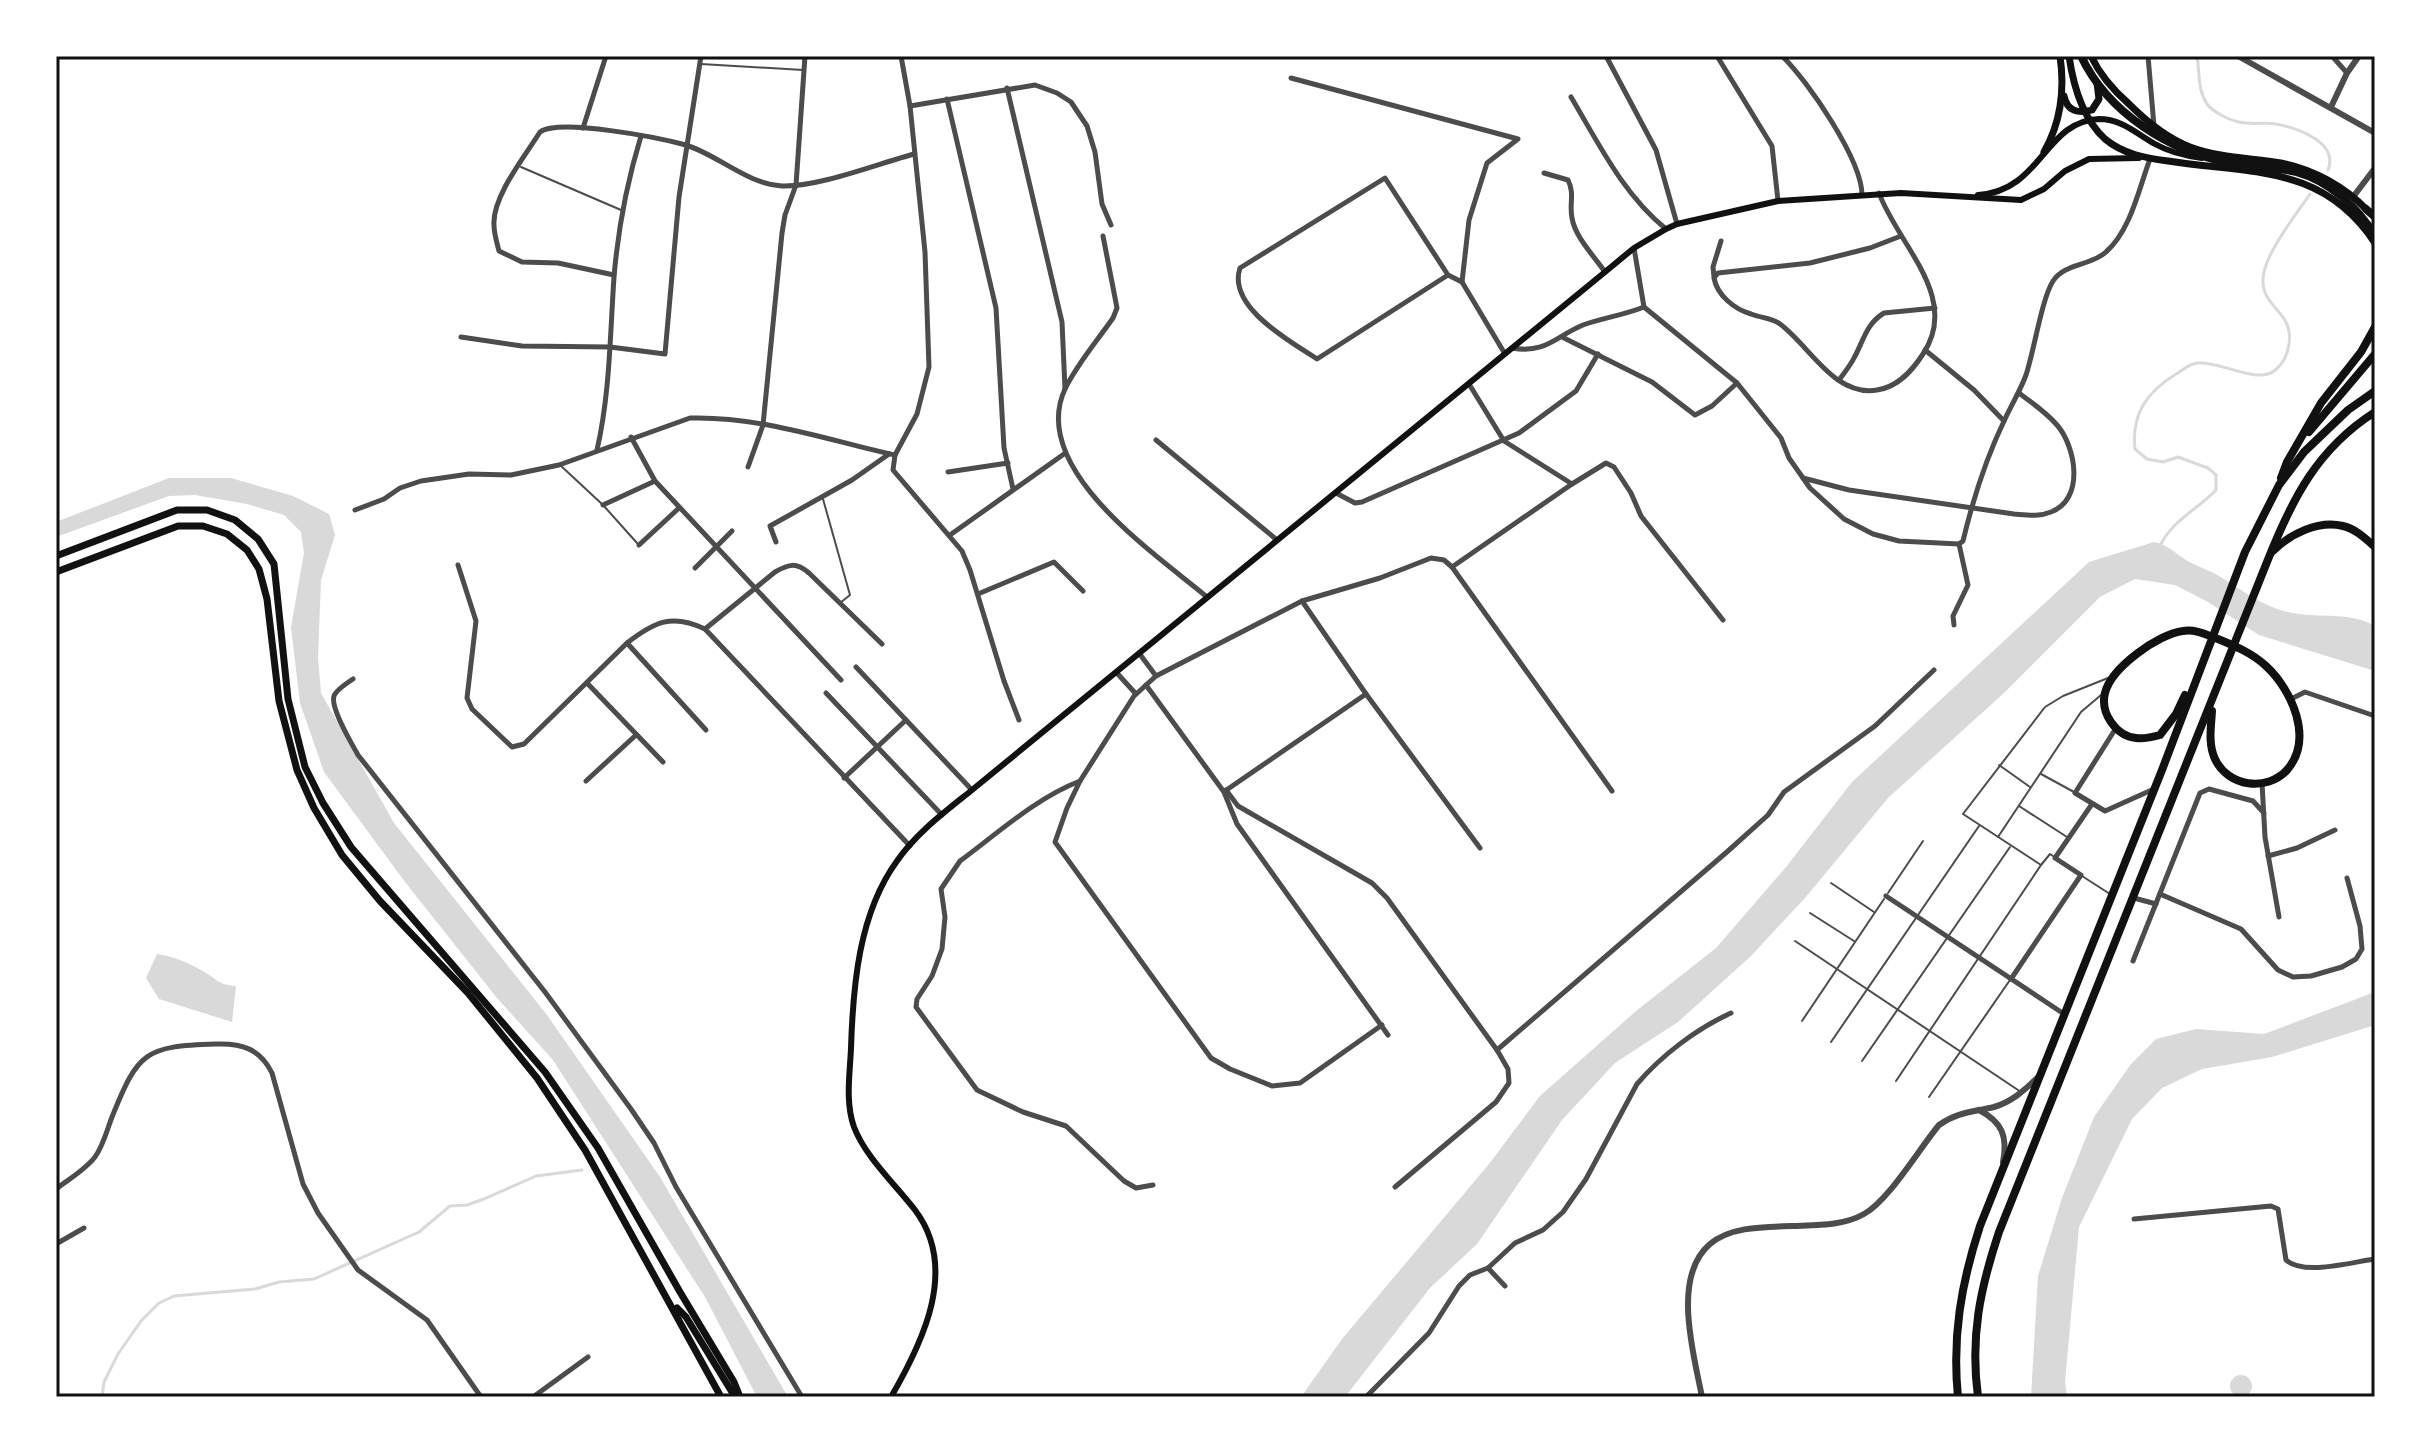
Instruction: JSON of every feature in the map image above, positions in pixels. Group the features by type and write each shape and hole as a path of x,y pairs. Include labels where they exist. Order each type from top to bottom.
{"highway":[{"path":"2081,56 2119,107 2164,140 2227,163 2297,172 2317,181 2354,207 2375,236"},
{"path":"2366,209 2375,218"},
{"path":"1958,1397 1957,1321 1965,1273 2000,1172 2154,789 2245,552 2279,485 2287,462 2321,403 2361,352 2375,327"},
{"path":"2303,438 2375,354"},
{"path":"2279,485 2322,434 2375,391"},
{"path":"1978,1397 1975,1327 1983,1279 1999,1232 2268,558 2308,475 2336,443 2375,412"},
{"path":"2268,558 2297,533 2329,525 2355,530 2375,547"},
{"path":"2207,649 2176,714 2160,735 2136,739 2116,728 2108,718 2104,704 2105,692 2113,676 2133,657 2182,631 2200,632 2243,650 2266,666 2291,699 2298,720 2299,739 2296,756 2286,771 2262,783 2252,784 2235,780 2222,771 2210,741 2212,702"}],"main road":[{"path":"2044,152 2057,124 2062,90 2060,56"},
{"path":"2069,56 2083,105 2094,126 2113,145 2148,158"},
{"path":"2091,56 2116,92 2154,126 2192,148 2249,160"},
{"path":"2062,90 2068,108 2075,112 2092,110 2099,99 2095,64"},
{"path":"1962,196 1986,194 2014,185 2025,177 2058,138 2083,122 2111,120 2157,145 2186,155 2298,167 2328,181 2366,209"},
{"path":"891,1397 915,1351 932,1304 936,1280 935,1256 929,1233 917,1212 864,1145 854,1127 850,1106 852,1032 863,937 872,910 896,861 972,790 1634,248 1677,224 1778,201 1879,193 2021,200 2044,189 2065,171 2089,159 2148,158 2260,172 2300,182 2325,192 2347,208 2375,243"},
{"path":"56,556 177,510 207,510 235,520 258,539 274,564 288,699 305,767 323,803 351,847 545,1072 598,1148 734,1382 737,1397"},
{"path":"56,572 178,526 203,526 227,534 247,550 259,569 267,599 279,701 297,770 314,808 342,855 468,993 537,1078 585,1150 721,1397"},
{"path":"680,1292 689,1321"},
{"path":"669,1300 689,1321 737,1397"}],"street":[{"path":"583,128 606,56"},
{"path":"461,337 522,346 610,347 664,355 671,268 701,56"},
{"path":"748,467 763,425 782,233 796,185 805,56"},
{"path":"776,542 770,526 893,454 917,414 929,367 925,252 910,106 901,56"},
{"path":"1606,56 1656,150 1677,224"},
{"path":"1717,56 1772,146 1778,201"},
{"path":"1782,56 1819,101 1860,176 1862,195"},
{"path":"2148,56 2154,126"},
{"path":"2238,56 2375,133"},
{"path":"2332,56 2347,73"},
{"path":"2331,107 2359,56"},
{"path":"1291,78 1518,139 1487,163 1469,220 1462,282"},
{"path":"910,106 1035,85 1057,93 1071,102 1087,126 1095,152 1102,204 1111,225"},
{"path":"1007,88 1062,322 1065,390"},
{"path":"1571,97 1626,189 1644,211 1666,229"},
{"path":"947,99 996,308 1004,448 1013,489"},
{"path":"614,275 558,263 522,262 499,251 493,223 506,186 540,132 546,128 583,128 687,146 754,178 779,186 796,185 914,154"},
{"path":"597,450 606,412 614,275 622,211 641,136"},
{"path":"1634,248 1644,307 1737,383 1781,438 1789,458 1810,488 1844,519 1873,534 1899,541 1959,544 1963,541 1970,506 2034,351 2048,291 2061,273 2106,253 2114,243 2130,213 2148,158"},
{"path":"2353,197 2375,168"},
{"path":"1544,173 1568,180 1573,190 1572,220 1579,236 1605,272"},
{"path":"1448,275 1317,359 1267,324 1246,303 1237,279 1240,268 1385,178 1448,275 1462,282 1505,354"},
{"path":"1721,241 1713,267 1721,295 1748,314 1776,321 1848,387 1866,391 1888,388 1909,372 1934,336 1935,308 1926,278 1887,215 1879,193"},
{"path":"1103,236 1117,308 1065,390 1060,405 1064,454 1100,504 1207,597"},
{"path":"1714,278 1718,273 1747,268 1810,263 1839,257 1901,236"},
{"path":"1512,348 1527,351 1564,338 1580,326 1644,307"},
{"path":"1839,380 1876,317 1884,313 1935,308"},
{"path":"1564,338 1652,382 1695,415 1712,406 1737,383"},
{"path":"1925,350 1974,390 2004,421"},
{"path":"1336,493 1355,503 1362,502 1504,441 1576,391 1586,379 1598,354"},
{"path":"1469,384 1504,441 1572,484"},
{"path":"1803,478 1849,490 2040,516 2062,506 2074,485 2072,457 2068,442 2058,426 2019,393"},
{"path":"355,510 421,481 469,474 511,475 559,465 690,418 712,417 763,425 893,454"},
{"path":"631,437 655,481 841,680"},
{"path":"1156,440 1277,540"},
{"path":"893,454 893,470 962,551 1019,720"},
{"path":"950,535 1064,454"},
{"path":"948,472 1008,463"},
{"path":"1452,567 1602,464 1614,467 1641,516 1723,620"},
{"path":"603,505 655,481"},
{"path":"639,545 679,508"},
{"path":"695,568 732,531"},
{"path":"1954,625 1953,616 1968,585 1959,544"},
{"path":"1382,1025 1300,1083 1272,1086 1211,1058 1055,842 1080,781 1136,694 1156,676 1302,601 1380,578 1431,558 1444,560 1612,791"},
{"path":"978,594 1054,562 1083,591"},
{"path":"458,565 476,621 467,698 472,709 512,747 524,744 627,643 644,630 679,619 705,629 910,846"},
{"path":"705,629 775,572 788,565 796,565 809,573 882,644"},
{"path":"1302,601 1366,694 1480,848"},
{"path":"627,643 706,730"},
{"path":"1139,653 1156,676"},
{"path":"856,667 972,790"},
{"path":"1497,1050 1728,851 1768,815 1784,792 1875,726 1934,670"},
{"path":"1116,672 1136,694"},
{"path":"353,679 335,694 333,701 358,755 545,992 631,1109 654,1143 676,1187 802,1397"},
{"path":"587,683 663,762"},
{"path":"1146,685 1238,806 1372,883 1387,898 1508,1069 1509,1083 1496,1102 1395,1187"},
{"path":"2291,699 2305,692 2375,716"},
{"path":"826,693 942,815"},
{"path":"1225,791 1366,694"},
{"path":"844,778 906,720"},
{"path":"2116,728 2075,793 2105,811 2154,789"},
{"path":"586,781 636,735"},
{"path":"1080,781 1060,789 1038,804 960,861 951,872 941,889 945,917 942,949 916,1007 977,1090 1023,1112 1066,1126 1124,1181 1136,1188 1153,1185"},
{"path":"2262,783 2268,856 2279,917"},
{"path":"2133,961 2200,793 2204,789 2253,801 2264,813"},
{"path":"1225,791 1237,824 1388,1035"},
{"path":"2011,979 2081,875 2055,858 2092,804"},
{"path":"2268,856 2297,848 2335,830"},
{"path":"2160,894 2241,929 2278,970 2293,977 2311,976 2342,967 2356,959 2362,949 2360,926 2347,878"},
{"path":"1886,896 2064,1014"},
{"path":"2134,898 2156,904"},
{"path":"1366,1397 1429,1333 1459,1286 1470,1275 1488,1268 1515,1243 1543,1230 1563,1212 1586,1179 1637,1084 1646,1074 1712,1022 1731,1013"},
{"path":"56,1189 95,1157 129,1075 141,1060 155,1050 229,1044 255,1050 272,1073 303,1184 318,1213 349,1258 371,1282 427,1320 481,1397"},
{"path":"1702,1397 1688,1316 1688,1295 1693,1269 1711,1243 1750,1228 1843,1223 1864,1214 1880,1202 1939,1125 1965,1111 1996,1106 2022,1093 2037,1078"},
{"path":"1979,1110 1999,1122 2003,1131 2005,1150 2000,1172"},
{"path":"2134,1219 2271,1206 2278,1209 2286,1260 2292,1265 2318,1267 2375,1259"},
{"path":"56,1244 84,1228"},
{"path":"1488,1268 1505,1286"},
{"path":"533,1397 588,1357"}],"lane":[{"path":"700,64 804,70"},
{"path":"520,166 622,211"},
{"path":"559,465 603,505 639,545"},
{"path":"823,496 850,595 839,604"},
{"path":"2041,865 1963,814 2045,707 2063,696 2113,676"},
{"path":"1998,837 2081,712 2105,692"},
{"path":"1999,765 2031,787"},
{"path":"2040,773 2075,793"},
{"path":"2018,806 2068,838"},
{"path":"1831,1042 1980,825"},
{"path":"1802,1021 1923,841"},
{"path":"1862,1061 2011,846"},
{"path":"1896,1081 2041,865 2050,854 2055,858"},
{"path":"2081,875 2112,895"},
{"path":"1831,883 1875,912"},
{"path":"1810,913 1855,942"},
{"path":"1795,941 2022,1093"},
{"path":"1929,1097 2011,979"}],"shaded area":[{"path":"169,478 231,478 293,496 329,514 335,535 321,580 318,658 321,693 394,823 547,1015 660,1177 788,1397 757,1397 705,1297 553,1060 497,998 405,882 324,772 300,703 291,627 304,553 301,532 284,515 247,504 195,495 169,496 56,537 56,522"},
{"path":"2154,542 2275,608 2295,614 2353,618 2375,626 2375,671 2259,635 2175,585 2135,579 2100,597 2004,693 1888,798 1805,898 1751,956 1678,1022 1615,1063 1562,1120 1477,1244 1430,1288 1345,1397 1301,1397 1342,1339 1489,1164 1540,1096 1636,1011 1716,948 1786,867 1852,782 2089,562"},
{"path":"157,954 185,962 221,983 236,986 232,1022 159,999 146,978"},
{"path":"2375,992 2375,1025 2272,1057 2202,1069 2162,1088 2132,1119 2079,1227 2065,1382 2067,1397 2031,1397 2038,1276 2062,1198 2094,1117 2131,1064 2156,1039 2196,1029 2264,1034"},
{"path":"2241,1375 2249,1378 2252,1386 2249,1394 2241,1397 2233,1394 2230,1386 2233,1378"}],"waterway":[{"path":"2197,56 2202,92 2210,107 2235,121 2276,124 2305,133 2322,144 2327,152 2330,160 2328,170"},
{"path":"2161,544 2179,521 2216,490 2216,475 2208,468 2178,457 2163,462 2147,459 2135,449 2134,436 2143,405 2157,388 2192,364 2207,363 2258,375 2274,371 2284,360 2289,345 2286,322 2264,290 2263,279 2269,258 2310,194"},
{"path":"102,1397 104,1382 118,1354 141,1321 159,1303 174,1296 255,1289 279,1282 314,1279 419,1232 450,1206 467,1205 536,1176 582,1170"}]}
